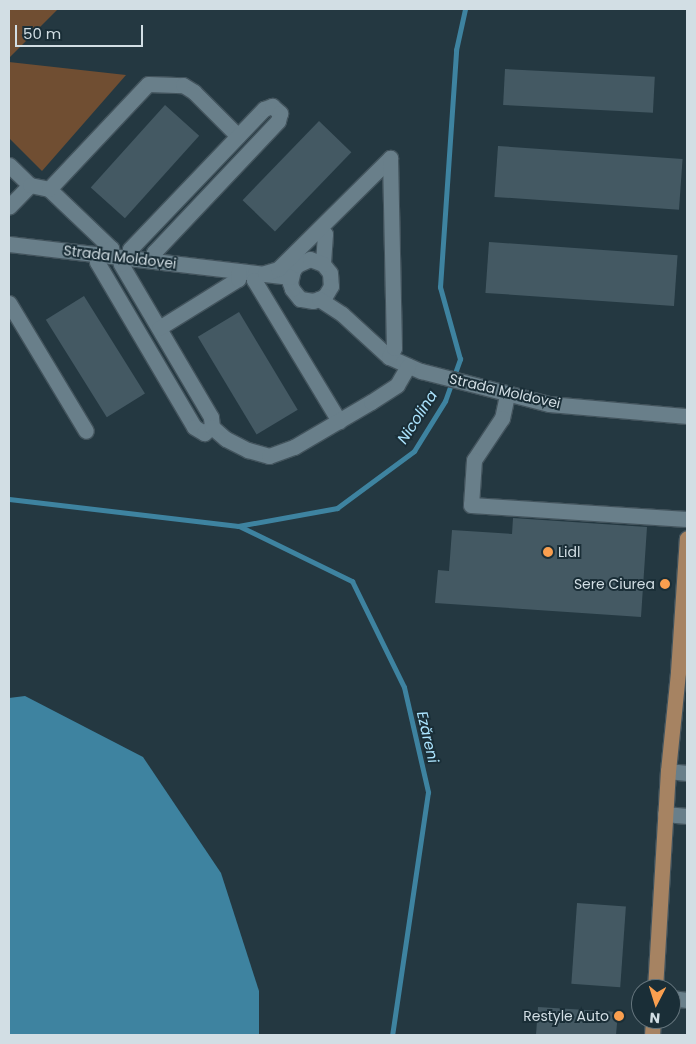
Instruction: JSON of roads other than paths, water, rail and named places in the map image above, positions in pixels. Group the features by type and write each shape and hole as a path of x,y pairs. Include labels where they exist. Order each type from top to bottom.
{"main road":[{"path":"656,979 668,770 683,672 687,538"}],"street":[{"path":"49,189 148,84 183,85 238,136"},
{"path":"152,261 154,252 278,121 280,113 272,106 264,109 130,249 114,257 96,262 194,427 204,433 212,427"},
{"path":"339,421 254,280 259,274 278,270 390,158 394,348 389,357"},
{"path":"9,165 30,185 49,189 111,248 114,257 121,264 211,416 212,427 233,443 269,456 294,447 397,384 414,368"},
{"path":"9,207 30,185"},
{"path":"320,229 326,234 323,264"},
{"name":"Strada Moldovei","path":"9,244 259,274 293,271"},
{"path":"293,271 310,259 323,264 330,274 330,288 319,299 306,301 300,299 292,289 293,271 300,248"},
{"path":"159,328 238,279 239,271"},
{"name":"Strada Moldovei","path":"330,288 342,314"},
{"name":"Strada Moldovei","path":"319,299 342,314 389,357 414,368 507,395 549,404 687,416"},
{"path":"9,303 86,431"},
{"path":"507,395 502,418 474,460 471,505 687,519"},
{"path":"668,770 687,773"},
{"path":"665,814 687,816"}],"water":[{"path":"25,696 143,757 221,873 259,991 259,1035 9,1035 9,698"}],"waterway":[{"name":"Nicolina","path":"9,499 238,526 337,508 414,451 445,401 460,359 440,287 456,50 465,9"},
{"name":"Ezăreni","path":"239,526 352,581 404,687 428,792 392,1035"}],"place":[{"name":"Lidl","path":"548,552"},
{"name":"Sere Ciurea","path":"665,584"},
{"name":"Restyle Auto","path":"619,1016"}]}
